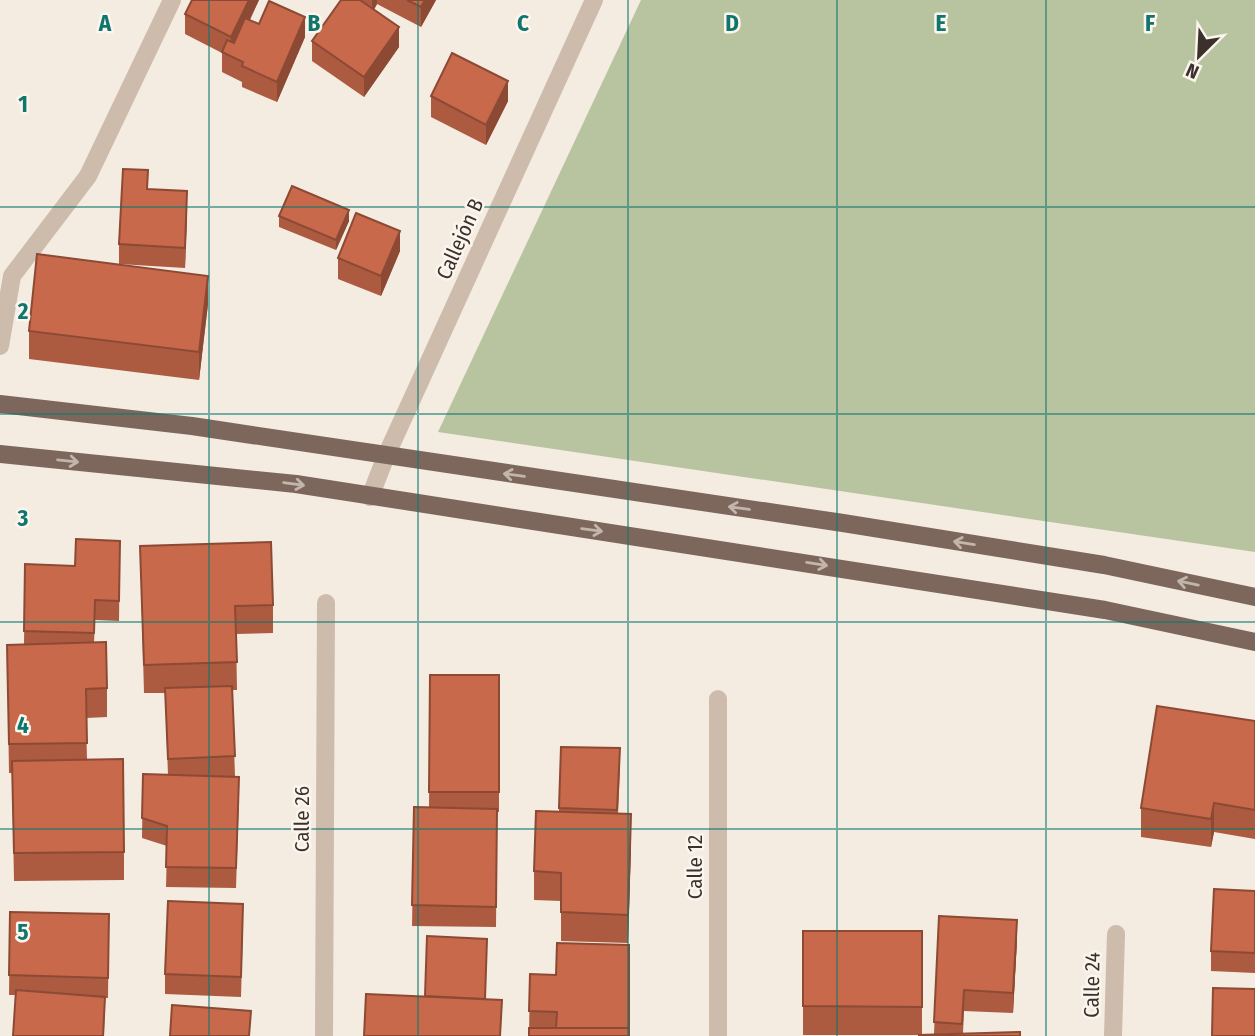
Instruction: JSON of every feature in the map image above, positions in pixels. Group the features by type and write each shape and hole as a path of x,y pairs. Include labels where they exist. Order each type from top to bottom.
{"main road":[{"path":"0,404 191,426 980,545 1104,565 1255,597"},
{"path":"0,454 296,484 1105,610 1255,642"}],"street":[{"path":"0,346 12,276 88,176 172,0"},
{"name":"Callejón B","path":"370,497 386,456 594,0"},
{"name":"Calle 26","path":"324,1036 326,603"},
{"name":"Calle 12","path":"718,699 718,1036"},
{"name":"Calle 24","path":"1113,1036 1116,934"}],"green space":[{"path":"641,0 1255,0 1255,552 438,432"}],"building":[{"path":"192,0 249,0 231,37 185,14"},
{"path":"341,0 360,0 399,27 364,77 312,41"},
{"path":"407,0 425,0 421,7"},
{"path":"269,1 305,17 277,82 242,66 243,62 222,52 227,40 234,43 245,18 259,24"},
{"path":"452,53 508,81 486,125 431,96"},
{"path":"123,169 148,170 147,189 187,191 185,248 119,244"},
{"path":"292,186 349,210 336,240 279,216"},
{"path":"356,213 400,231 381,276 338,258"},
{"path":"37,254 208,276 199,352 29,331"},
{"path":"76,539 120,541 119,601 95,600 94,633 24,631 25,564 75,566"},
{"path":"271,542 273,605 235,606 237,662 144,665 140,546"},
{"path":"106,642 107,688 86,689 87,743 9,744 7,645"},
{"path":"430,675 499,675 499,792 429,792"},
{"path":"232,686 235,756 168,759 165,688"},
{"path":"1157,706 1255,721 1255,810 1214,803 1211,819 1141,808"},
{"path":"561,747 620,748 617,810 559,808"},
{"path":"123,759 124,852 14,853 12,761"},
{"path":"143,774 239,777 236,868 166,867 167,826 142,818"},
{"path":"414,807 497,809 496,907 412,905"},
{"path":"536,811 631,814 628,915 561,912 561,873 534,871"},
{"path":"1214,889 1255,891 1255,953 1211,951"},
{"path":"168,901 243,904 241,977 165,974"},
{"path":"10,912 109,914 108,978 9,975"},
{"path":"939,916 1017,920 1013,993 964,990 962,1024 934,1022"},
{"path":"803,931 922,931 922,1007 803,1006"},
{"path":"427,936 487,939 485,999 425,996"},
{"path":"557,943 629,945 629,1028 556,1028 557,1012 529,1011 530,974 556,975"},
{"path":"1213,988 1255,989 1255,1036 1212,1036"},
{"path":"16,990 105,997 103,1036 13,1036"},
{"path":"366,994 502,1000 500,1036 364,1036"},
{"path":"172,1005 251,1011 249,1036 170,1036"},
{"path":"529,1028 629,1028 629,1036 529,1036"},
{"path":"1020,1032 1020,1036 919,1036 919,1035"}]}
